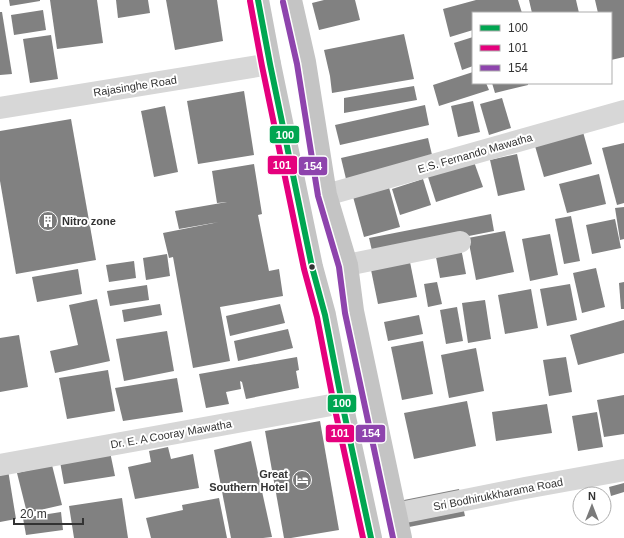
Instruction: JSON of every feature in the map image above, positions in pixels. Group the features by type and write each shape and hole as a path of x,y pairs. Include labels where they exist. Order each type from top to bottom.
{"highway":[{"path":"258,0 312,267 325,315 371,538"},
{"path":"292,0 305,62 326,195 348,265 353,311 401,538"}],"street":[{"name":"Rajasinghe Road","path":"0,108 270,64"},
{"name":"E.S. Fernando Mawatha","path":"326,195 624,112"},
{"path":"348,265 460,242"},
{"name":"Dr. E. A Cooray Mawatha","path":"0,465 342,403"},
{"name":"Sri Bodhirukkharama Road","path":"395,514 624,470"}],"building":[{"path":"9,0 40,0 40,1 10,6"},
{"path":"50,0 97,0 103,43 57,49"},
{"path":"116,0 148,0 150,13 118,18"},
{"path":"166,0 217,0 223,41 175,50"},
{"path":"324,0 355,0 360,20 319,30 312,3"},
{"path":"476,0 518,0 522,12 472,12 472,30 450,37 443,9"},
{"path":"529,0 576,0 579,12 532,12"},
{"path":"595,0 624,0 624,57 612,60 612,12 598,12"},
{"path":"43,10 46,30 14,35 11,15"},
{"path":"0,12 2,12 12,74 0,75"},
{"path":"404,34 414,79 332,93 324,50"},
{"path":"51,35 58,79 30,83 23,39"},
{"path":"472,37 472,66 462,70 454,43"},
{"path":"472,72 472,84 486,84 489,90 439,106 433,85"},
{"path":"492,84 528,84 528,85 495,93"},
{"path":"414,86 417,100 344,113 344,98"},
{"path":"244,91 254,155 198,164 187,101"},
{"path":"502,98 511,128 489,135 480,104"},
{"path":"473,101 480,132 458,137 451,106"},
{"path":"425,105 429,125 340,145 335,125"},
{"path":"165,106 178,172 154,177 141,111"},
{"name":"Nitro zone","path":"71,119 96,260 16,274 0,181 0,131"},
{"path":"583,132 592,164 544,177 535,146"},
{"path":"428,138 433,159 346,179 341,158"},
{"path":"624,143 624,203 617,205 602,148"},
{"path":"517,154 525,190 498,196 490,160"},
{"path":"473,159 483,187 436,202 427,174"},
{"path":"254,164 262,214 258,215 269,271 279,269 283,296 220,307 230,361 193,368 173,257 169,258 163,233 219,222 179,229 175,211 227,202 217,203 212,171"},
{"path":"599,174 606,204 567,213 559,184"},
{"path":"423,179 431,205 400,215 392,189"},
{"path":"388,184 400,227 364,237 352,193"},
{"path":"624,207 624,239 620,240 615,208"},
{"path":"491,214 494,231 373,255 369,238"},
{"path":"571,216 580,261 564,264 555,219"},
{"path":"615,219 621,248 592,254 586,225"},
{"path":"505,231 514,272 476,280 468,238"},
{"path":"550,234 558,275 530,281 522,239"},
{"path":"461,248 466,274 440,278 435,252"},
{"path":"167,254 170,276 146,280 143,258"},
{"path":"409,257 417,297 378,304 370,265"},
{"path":"134,261 136,278 109,282 106,265"},
{"path":"596,268 605,307 582,313 573,273"},
{"path":"78,269 82,294 37,302 32,277"},
{"path":"437,282 442,304 428,307 424,284"},
{"path":"624,282 624,309 621,309 619,283"},
{"path":"570,284 577,320 547,326 540,289"},
{"path":"147,285 149,300 110,306 107,291"},
{"path":"531,289 538,328 505,334 498,295"},
{"path":"97,299 110,361 55,373 50,351 78,345 69,305"},
{"path":"485,300 491,339 468,343 462,303"},
{"path":"160,304 162,315 124,322 122,310"},
{"path":"280,304 285,323 230,336 226,316"},
{"path":"457,307 463,341 446,344 440,310"},
{"path":"419,315 423,334 388,341 384,322"},
{"path":"624,320 624,353 578,365 570,335"},
{"path":"288,329 293,348 238,361 234,341"},
{"path":"167,331 174,371 124,381 116,339"},
{"path":"19,335 28,387 0,392 0,338"},
{"path":"423,341 433,394 402,400 391,347"},
{"path":"476,348 484,391 449,398 441,355"},
{"path":"297,357 299,370 296,371 299,388 246,399 242,382 240,381 241,389 226,392 229,404 206,408 199,374"},
{"path":"566,357 572,392 549,396 543,360"},
{"path":"108,370 115,411 67,419 59,378"},
{"path":"177,378 183,412 123,421 115,388"},
{"path":"624,395 624,434 604,437 597,400"},
{"path":"467,401 476,446 414,459 404,413"},
{"path":"547,404 552,433 496,441 492,412"},
{"path":"597,412 603,447 578,451 572,416"},
{"name":"Great Southern Hotel","path":"320,421 339,530 284,538 265,431"},
{"path":"251,441 272,537 231,538 214,450"},
{"path":"109,447 115,476 64,484 59,456"},
{"path":"168,447 171,459 193,454 199,488 135,499 128,467 151,462 149,451"},
{"path":"52,465 62,505 27,513 17,473"},
{"path":"8,470 16,519 0,522 0,472"},
{"path":"624,483 624,492 612,496 612,486"},
{"path":"459,489 465,516 409,527 404,500"},
{"path":"122,498 128,538 74,538 69,506"},
{"path":"219,498 227,538 151,538 146,518 183,510 182,505"},
{"path":"61,512 63,530 26,535 23,518"}],"transit line":[{"name":"100","path":"258,0 312,267 325,315 371,538"},
{"name":"101","path":"250,1 304,269 317,317 334,405 363,538"},
{"name":"154","path":"283,2 297,64 318,196 339,267 345,313 393,538"}],"place":[{"name":"Nitro zone","path":"48,221"},
{"name":"Great Southern Hotel","path":"302,480"}]}
